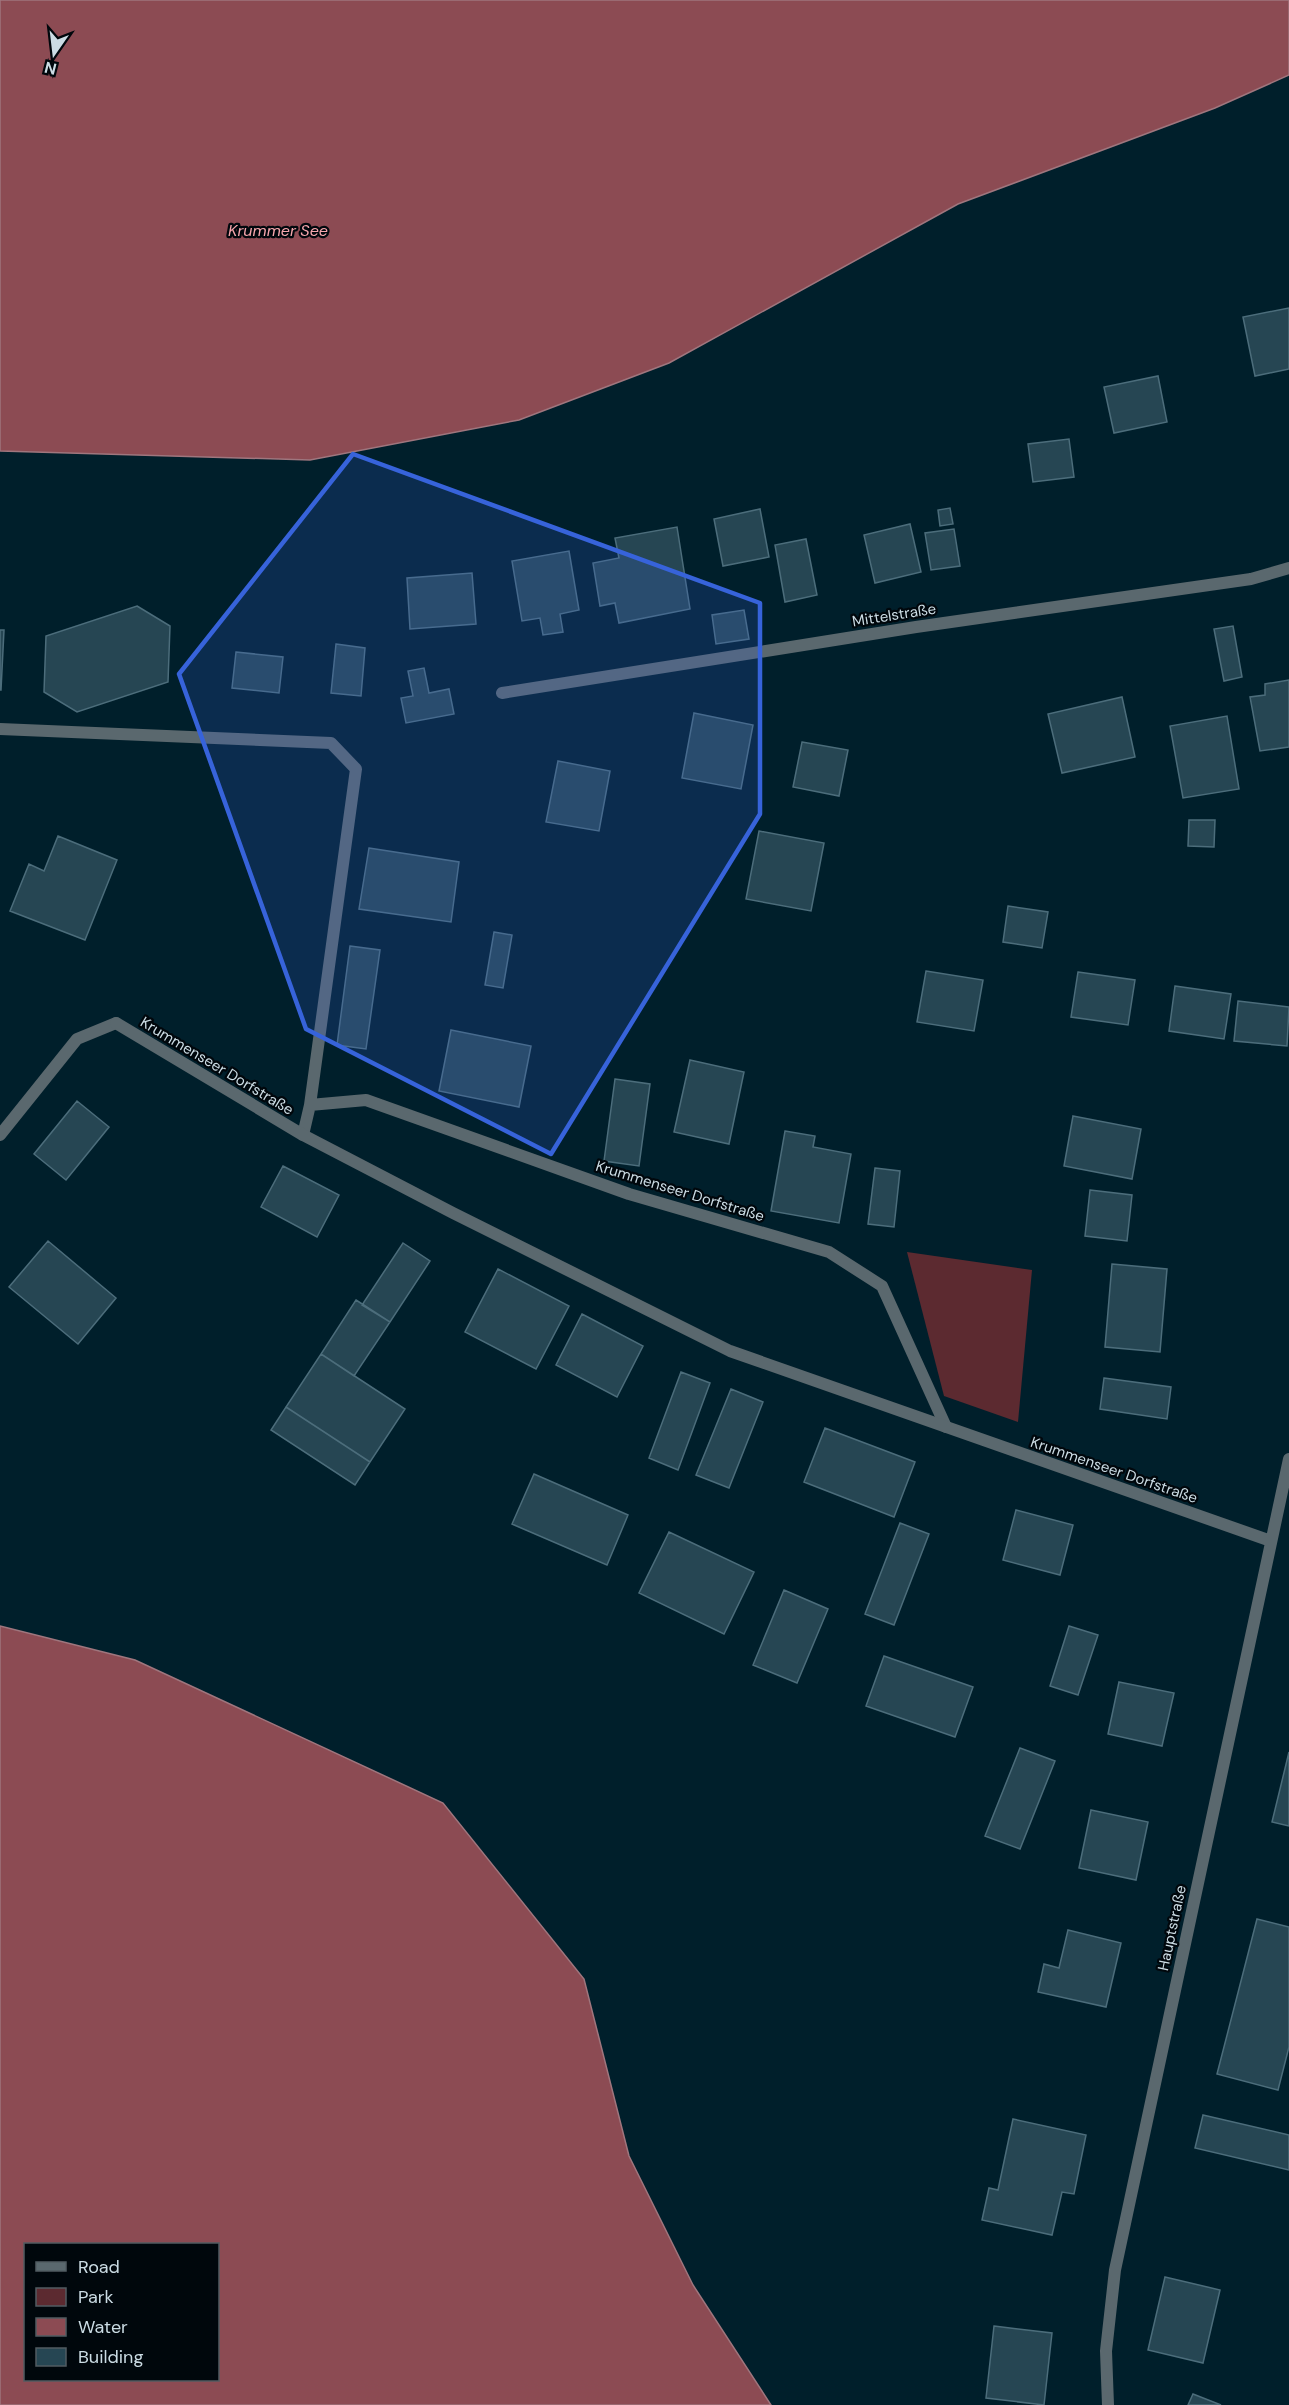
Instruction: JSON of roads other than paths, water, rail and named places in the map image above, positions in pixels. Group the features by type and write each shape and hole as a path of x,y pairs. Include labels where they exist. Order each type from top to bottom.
{"street":[{"name":"Mittelstraße","path":"502,693 928,625 1251,579 1289,568"},
{"path":"0,729 331,743 357,769 310,1105"},
{"name":"Krummenseer Dorfstraße","path":"0,1135 77,1039 116,1023 303,1135 453,1213 730,1351 1271,1541"},
{"name":"Krummenseer Dorfstraße","path":"303,1135 310,1105 366,1100 629,1194 829,1252 882,1286 946,1427"},
{"name":"Hauptstraße","path":"1108,2405 1106,2351 1115,2270 1289,1459"}],"water":[{"name":"Krummer See","path":"0,0 1289,0 1289,75 1215,108 958,204 669,363 519,420 310,460 0,451"},
{"path":"0,1626 135,1660 443,1803 584,1979 629,2156 693,2285 771,2405 0,2405"}]}
